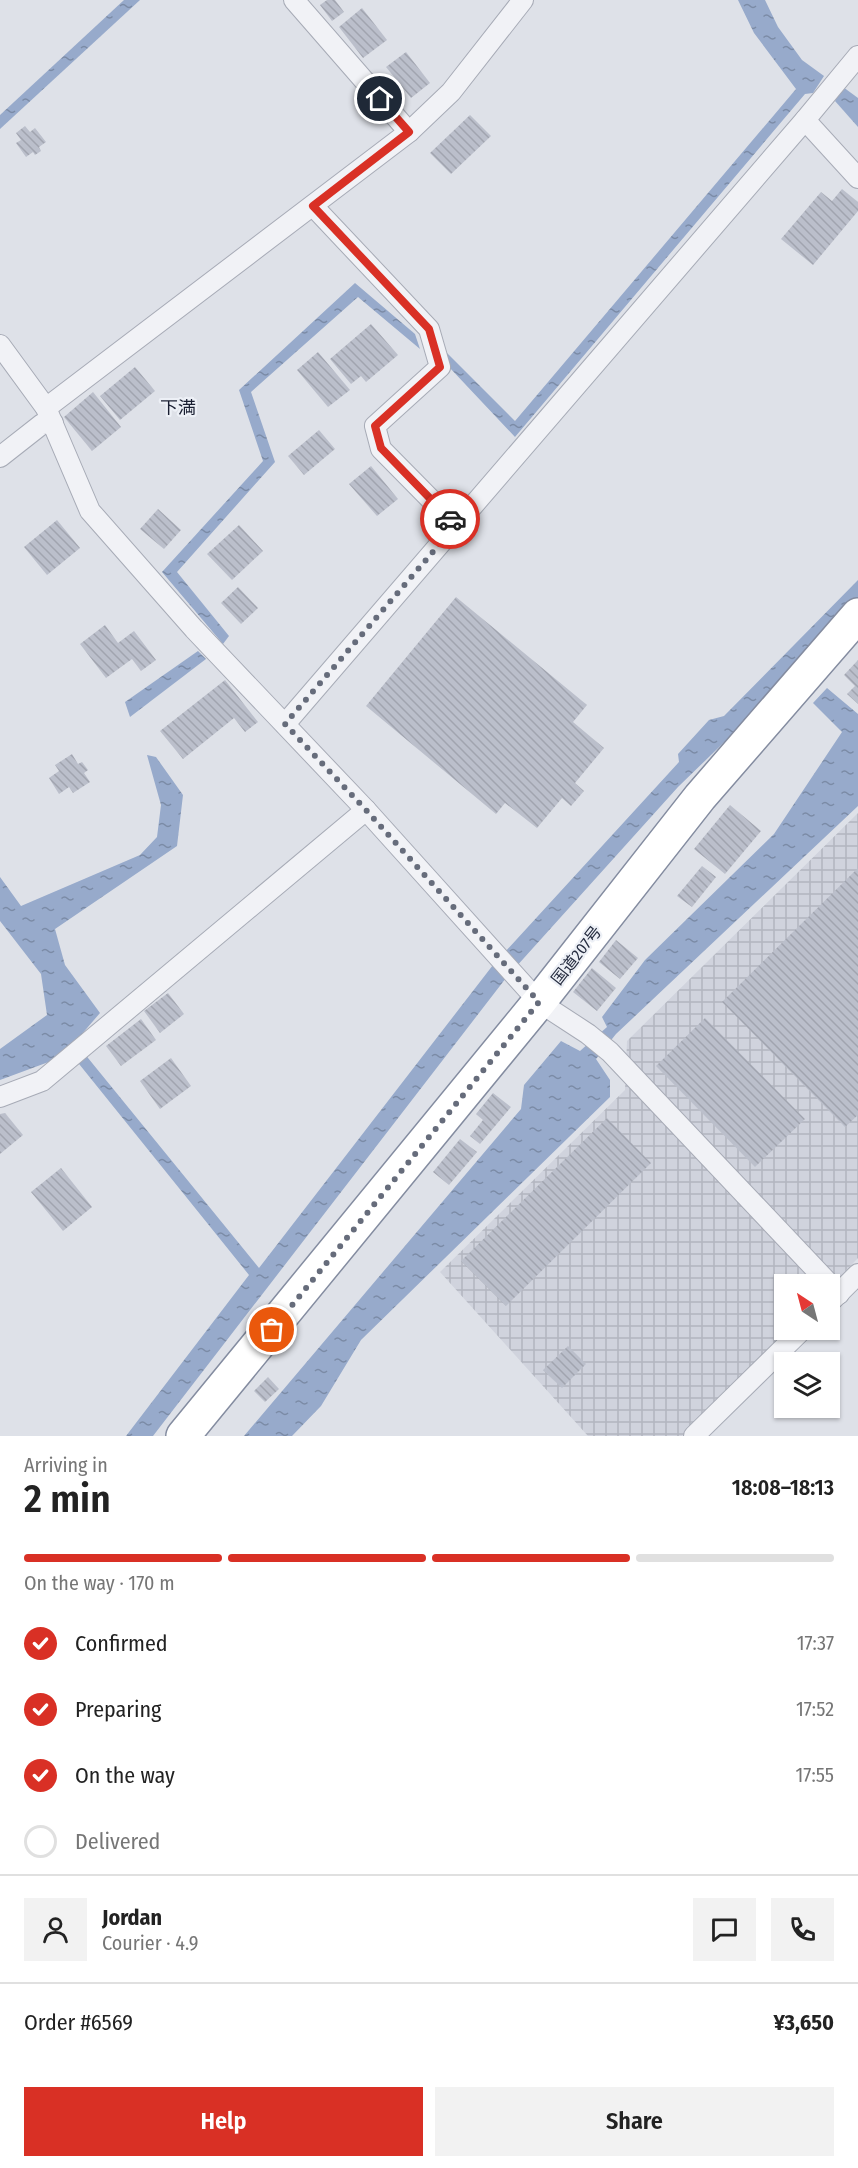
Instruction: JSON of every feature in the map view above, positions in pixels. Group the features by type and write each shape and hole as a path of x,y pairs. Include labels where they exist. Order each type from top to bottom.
{"highway":[{"name":"国道207号","path":"183,1436 529,991 858,615"}],"street":[{"path":"294,0 409,132"},
{"path":"0,457 409,132 451,92 523,0"},
{"path":"285,724 858,56"},
{"path":"805,120 858,178"},
{"path":"313,206 429,329 440,367 375,426 381,448 456,525"},
{"path":"0,345 50,416 90,511 194,629 366,810 529,991 610,1052 812,1274"},
{"path":"0,1097 42,1081 366,810"},
{"path":"840,1292 858,1274"},
{"path":"694,1436 792,1340"}],"shaded area":[{"path":"858,813 858,1258 840,1277 840,1274 774,1274 774,1340 777,1340 682,1436 588,1436 440,1272 625,1090 627,1041"}],"water":[{"path":"124,0 140,0 0,129 0,115"},
{"path":"738,0 765,0 778,27 802,60 824,76 813,93 805,94 515,437 449,367 445,351 515,421 796,89 754,33"},
{"path":"843,87 858,98 858,127 835,101"},
{"path":"355,283 415,334 420,349 358,297 251,392 275,462 177,572 229,636 223,644 162,572 263,461 239,390"},
{"path":"858,580 858,602 778,690 678,787 506,978 153,1436 126,1436 249,1275 67,1049 54,1060 0,1080 0,1049 47,1015 41,974 0,921 0,877 21,906 140,855 157,837 161,805 147,755 156,757 183,795 177,846 55,929 65,965 100,1013 75,1042 259,1268 493,965 679,762 678,754 709,720 724,716"},
{"path":"198,651 206,659 130,717 125,702"},
{"path":"827,688 858,714 858,806 616,1034 596,1059 610,1080 610,1097 361,1340 321,1406 292,1436 244,1436 521,1109 524,1085 561,1041 580,1051 607,1027 602,1017 645,960 774,834 842,732 813,703"}],"building":[{"path":"327,0 335,0 344,12 332,21 320,5"},
{"path":"362,8 387,40 363,58 339,27"},
{"path":"406,52 430,83 411,98 386,67"},
{"path":"470,115 491,136 451,174 430,153"},
{"path":"25,126 30,132 35,128 46,142 39,147 41,151 35,155 33,152 26,157 16,143 21,140 16,133"},
{"path":"842,189 858,202 858,211 813,265 781,239 821,192 832,201"},
{"path":"371,324 398,355 366,382 361,376 351,384 330,359"},
{"path":"318,352 350,390 328,407 297,370"},
{"path":"135,367 155,391 120,420 100,396"},
{"path":"93,392 121,427 92,451 64,417"},
{"path":"319,430 335,449 304,475 288,456"},
{"path":"371,466 398,499 377,516 349,484"},
{"path":"158,509 181,530 164,549 140,529"},
{"path":"57,520 80,548 47,575 24,547"},
{"path":"239,525 263,551 232,580 207,554"},
{"path":"238,587 258,608 241,624 221,603"},
{"path":"456,597 587,705 573,722 604,748 575,783 584,791 571,806 562,798 537,828 505,803 496,814 366,706"},
{"path":"105,625 118,643 134,631 156,660 141,671 132,659 106,678 80,644"},
{"path":"858,660 858,704 847,694 855,686 844,675"},
{"path":"225,680 258,722 245,732 234,718 183,759 160,731"},
{"path":"72,754 78,764 82,762 88,770 84,773 90,782 73,793 69,787 59,794 49,778 59,771 55,765"},
{"path":"730,805 761,831 725,874 694,849"},
{"path":"702,866 716,877 692,907 677,896"},
{"path":"858,868 858,1115 845,1127 722,1002"},
{"path":"616,940 638,958 620,979 599,962"},
{"path":"592,968 616,988 597,1011 573,992"},
{"path":"168,993 184,1014 160,1033 144,1011"},
{"path":"705,1018 805,1119 755,1167 656,1066"},
{"path":"141,1019 156,1040 121,1066 106,1046"},
{"path":"171,1058 191,1086 160,1109 140,1081"},
{"path":"493,1093 511,1107 480,1144 470,1136 483,1120 476,1114"},
{"path":"5,1113 23,1135 0,1154 0,1114"},
{"path":"607,1118 651,1163 506,1306 461,1261"},
{"path":"460,1139 477,1152 449,1185 433,1172"},
{"path":"61,1168 92,1207 63,1231 31,1192"},
{"path":"568,1346 586,1364 562,1388 543,1370"},
{"path":"268,1377 279,1389 265,1402 254,1391"}],"way so far":[{"path":"272,1330 539,1002 285,724 456,525 450,519"}],"district":[{"name":"下満","path":"178,408"}],"route":[{"path":"380,99 409,132 313,206 429,329 440,367 375,426 381,448 450,519"}]}
